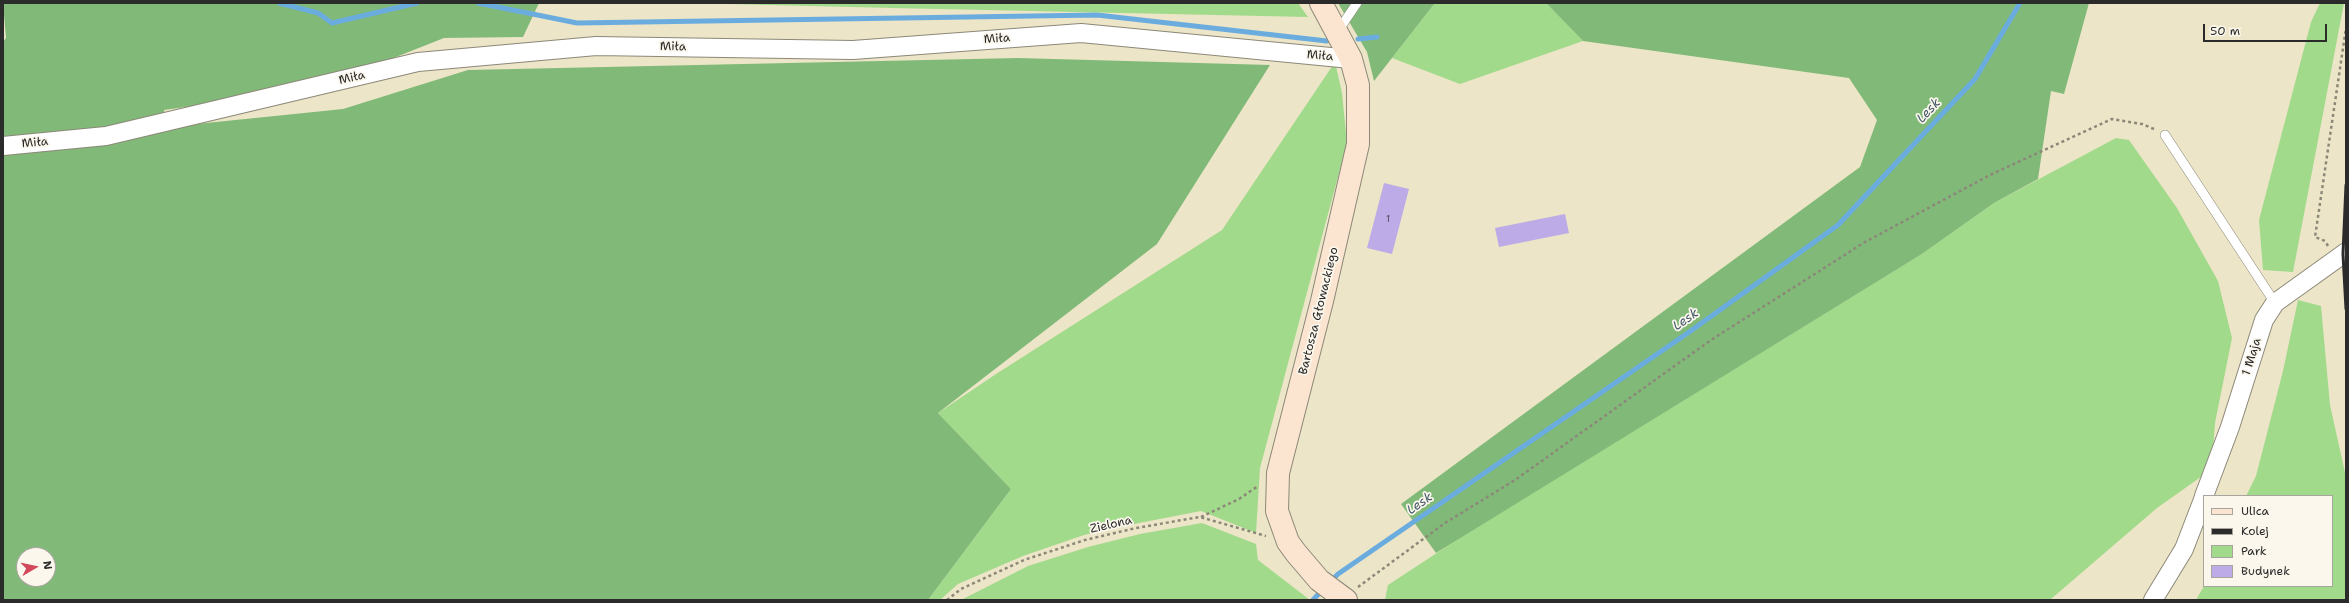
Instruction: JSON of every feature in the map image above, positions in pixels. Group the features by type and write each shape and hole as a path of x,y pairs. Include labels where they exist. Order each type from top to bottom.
{"street":[{"name":"Bartosza Głowackiego","path":"1321,3 1338,31 1351,59 1358,85 1358,144 1322,301 1278,473 1277,511 1288,542 1336,592"},
{"name":"Miła","path":"3,146 106,136 418,62 596,46 853,50 1081,34 1351,59"},
{"name":"1 Maja","path":"2204,495 2230,427 2264,320 2275,304 2346,252"},
{"name":"1 Maja","path":"2153,600 2184,549 2203,499"}],"lane":[{"path":"1338,31 1357,3"},
{"path":"2165,135 2275,304"}],"path":[{"path":"2315,237 2346,28"},
{"path":"1336,592 1515,480 1711,340 1865,242 1990,175 2112,119 2142,124 2165,135"},
{"path":"1200,517 1239,499 1278,473"},
{"name":"Zielona","path":"947,600 961,589 1024,560 1079,542 1136,528 1200,517 1288,542"}],"green space":[{"path":"3,3 539,3 523,37 444,38 315,89 164,110 167,127 343,109 468,70 1018,58 1270,65 1157,244 938,413 1011,489 928,600 3,600 3,42 6,38"},
{"path":"687,3 1298,3 1308,17 892,8"},
{"path":"1338,3 1435,3 1374,81 1367,52"},
{"path":"1435,3 1546,3 1583,41 1460,84 1392,58"},
{"path":"1546,3 2089,3 2064,94 2051,91 2038,179 1994,203 1922,254 1436,553 1401,504 1860,167 1877,120 1849,78 1583,41"},
{"path":"2320,3 2344,3 2293,272 2263,270 2259,220 2311,22"},
{"path":"1335,62 1342,93 1347,143 1260,468 1256,533 1201,511 1134,524 1084,535 1023,556 958,584 940,600 928,600 1011,489 938,413 996,374 1222,230"},
{"path":"2116,138 2129,140 2177,208 2218,281 2232,338 2215,423 2213,450 2205,474 2157,508 2051,599 1385,600 1388,585 1469,532 1922,254 1994,203"},
{"path":"2298,300 2321,306 2330,405 2346,477 2346,600 2196,600 2203,587 2333,587 2333,495 2246,495 2256,476 2283,371"},
{"path":"1202,523 1256,544 1258,560 1310,600 961,600 1028,566 1088,547 1140,534"}],"building":[{"path":"1384,183 1409,189 1392,254 1367,248"},
{"path":"1565,214 1569,233 1499,247 1495,228"}],"waterway":[{"path":"279,3 318,13 332,23 417,3"},
{"path":"478,3 577,23 1097,15 1327,41"},
{"name":"Lesk","path":"1330,582 1338,574 1692,330 1838,225 1975,79 2020,3"},
{"path":"1358,39 1377,37"},
{"name":"Lesk","path":"1313,600 1323,589"}],"railway":[{"path":"2346,185 2343,254 2346,309"}]}
